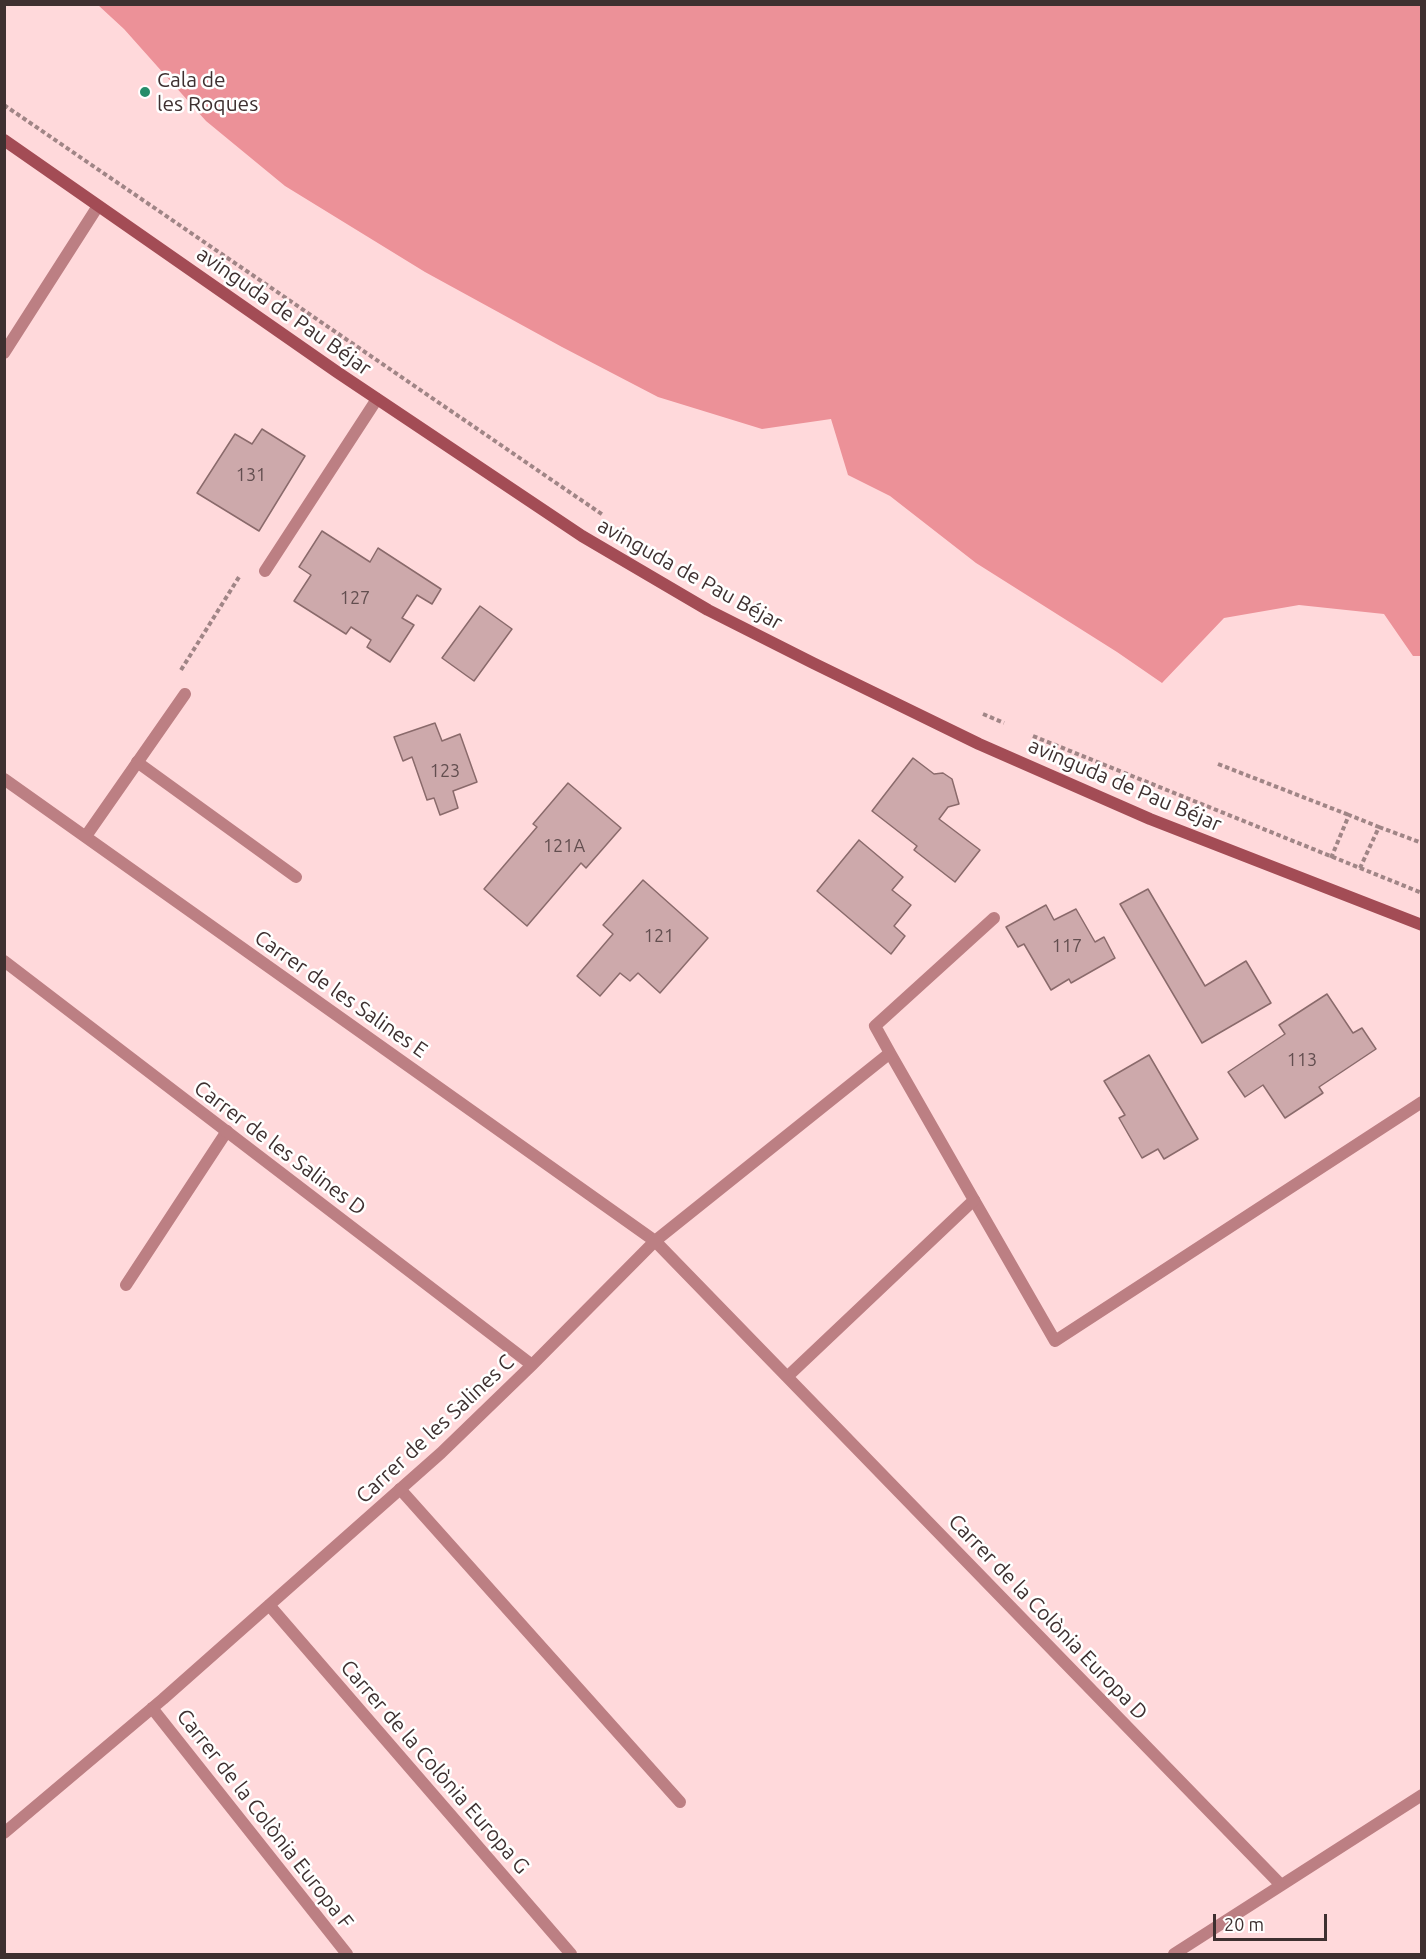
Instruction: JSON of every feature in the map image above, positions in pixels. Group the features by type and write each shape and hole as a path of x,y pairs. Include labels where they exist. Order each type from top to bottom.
{"street":[{"name":"avinguda de Pau Béjar","path":"4,140 377,399 582,536 708,609 979,744 1150,819 1422,925"},
{"path":"4,352 98,206"},
{"path":"265,571 377,399"},
{"path":"86,836 184,694"},
{"path":"137,762 296,877"},
{"name":"Carrer de les Salines E","path":"4,779 655,1241"},
{"path":"994,918 875,1026 1055,1341 1422,1102"},
{"name":"Carrer de les Salines D","path":"4,961 532,1365"},
{"name":"Carrer de les Salines C","path":"4,1833 152,1708 441,1452 532,1365 655,1241 890,1053"},
{"path":"126,1286 227,1131"},
{"path":"787,1377 974,1200"},
{"name":"Carrer de la Colònia Europa D","path":"655,1241 1281,1885"},
{"path":"400,1489 680,1802"},
{"name":"Carrer de la Colònia Europa G","path":"269,1605 572,1954"},
{"name":"Carrer de la Colònia Europa F","path":"152,1708 347,1954"},
{"path":"1174,1954 1422,1795"}],"path":[{"path":"4,105 611,521"},
{"path":"184,694 171,686 249,561 265,571"},
{"path":"981,713 1013,728"},
{"path":"1024,733 1422,893"},
{"path":"1218,764 1422,843"},
{"path":"1319,885 1349,815"},
{"path":"1347,896 1379,827"}],"shaded area":[{"path":"98,5 1421,5 1421,656 1413,656 1384,614 1299,605 1224,618 1162,683 976,563 890,496 848,475 831,419 762,429 658,397 425,272 285,186 206,121 124,29"}],"building":[{"path":"262,429 305,456 259,531 197,493 235,434 252,444"},
{"path":"322,531 370,562 378,548 441,589 432,604 417,595 402,618 414,625 390,662 367,647 371,640 351,627 346,634 294,601 311,575 299,567"},
{"path":"480,606 512,629 474,681 442,658"},
{"path":"435,723 442,741 460,734 477,782 453,791 458,808 440,815 434,798 427,800 412,757 403,761 394,737"},
{"path":"913,758 934,774 943,773 952,779 959,804 948,807 939,819 980,850 955,882 914,850 917,846 872,811"},
{"path":"568,783 621,828 586,868 581,863 527,926 484,889 537,827 533,824"},
{"path":"859,840 903,877 892,890 911,905 894,926 905,936 891,954 817,891"},
{"path":"643,880 708,938 660,993 638,973 630,981 620,973 600,996 577,976 613,934 603,925"},
{"path":"1148,889 1205,986 1246,961 1271,1003 1202,1043 1120,904"},
{"path":"1046,905 1054,920 1076,909 1095,942 1104,937 1115,958 1071,983 1069,979 1051,990 1024,944 1018,947 1006,927"},
{"path":"1327,994 1353,1033 1362,1028 1376,1049 1319,1087 1323,1093 1285,1118 1263,1085 1245,1097 1228,1072 1285,1034 1279,1025"},
{"path":"1149,1055 1198,1139 1164,1159 1158,1149 1142,1158 1119,1118 1125,1115 1104,1081"}],"place":[{"name":"Cala de les Roques","path":"145,92"}]}
